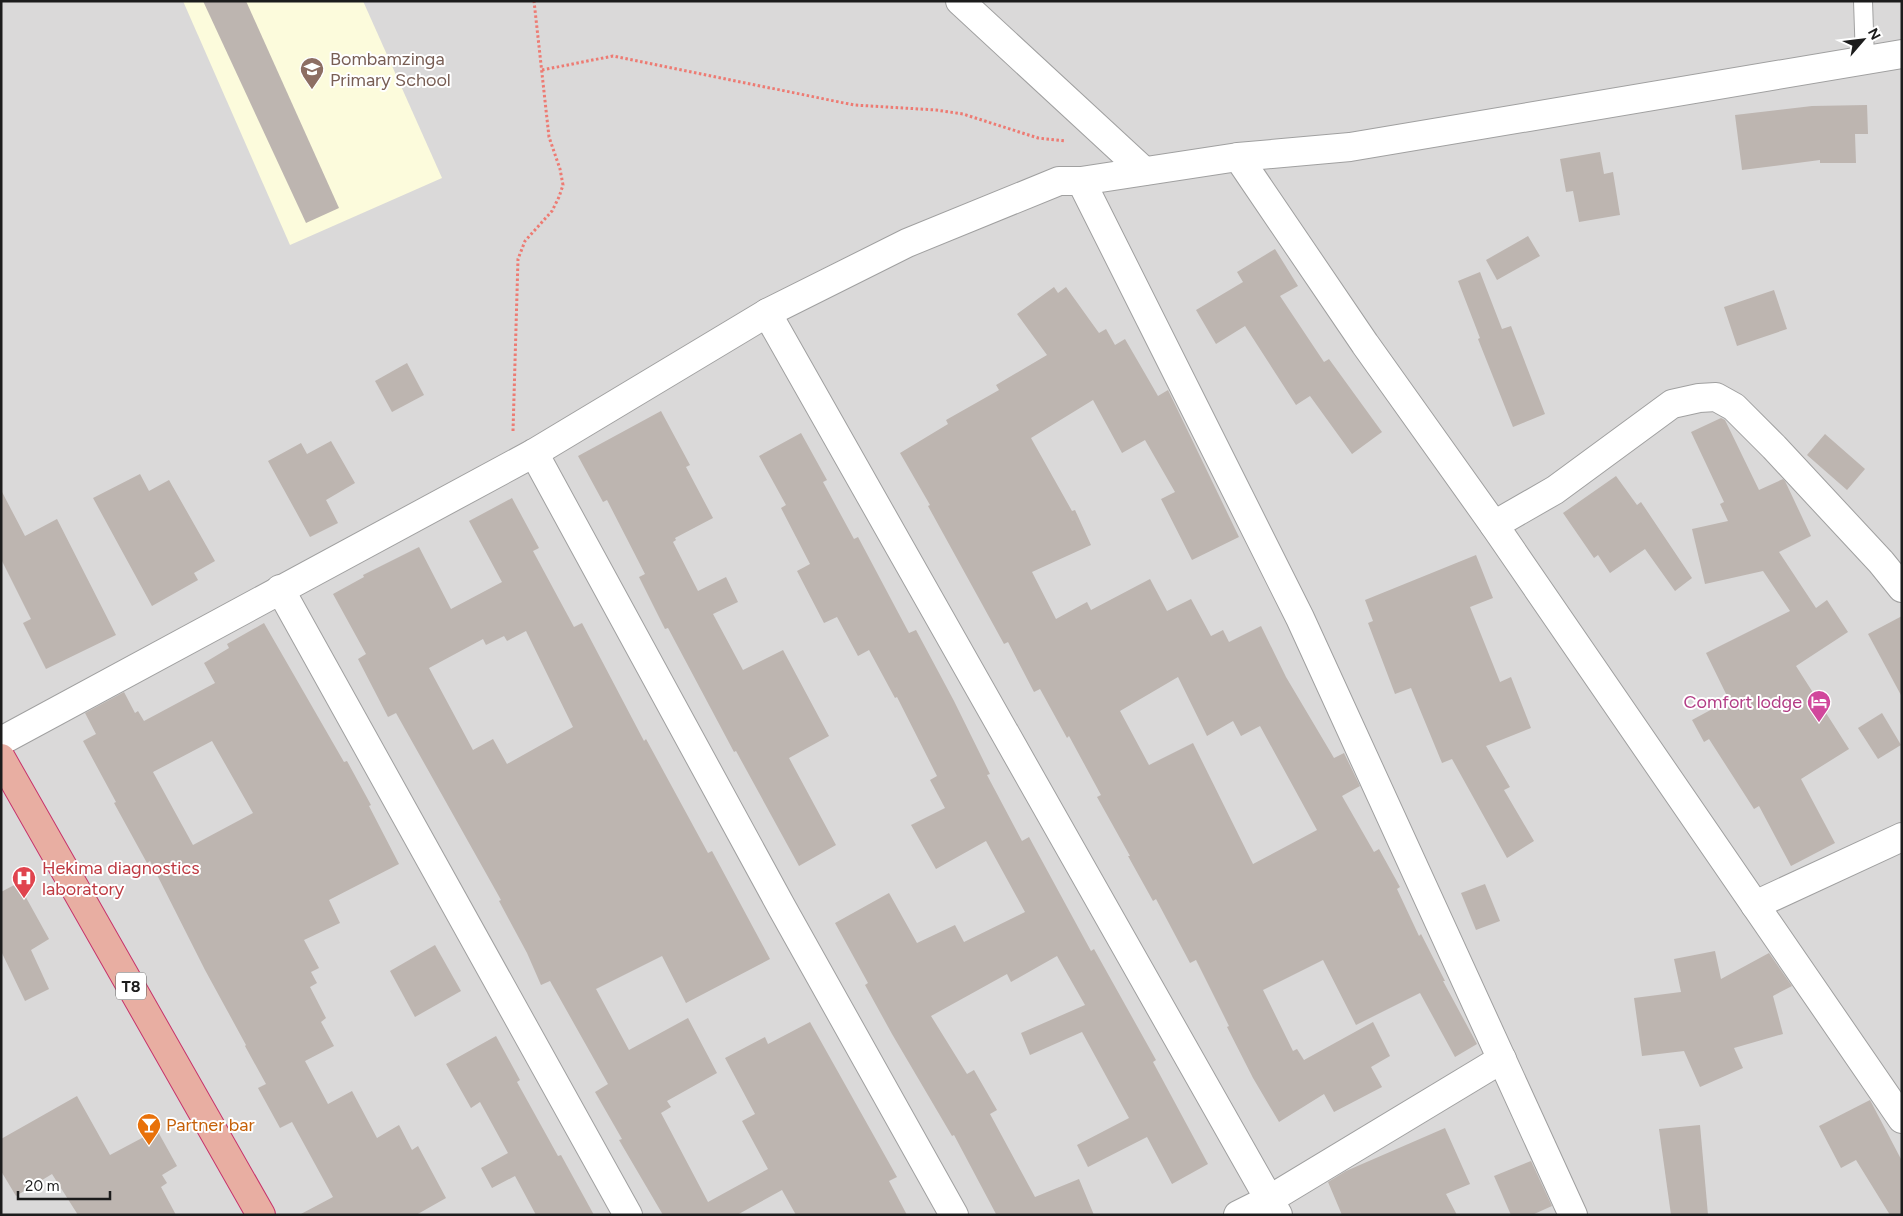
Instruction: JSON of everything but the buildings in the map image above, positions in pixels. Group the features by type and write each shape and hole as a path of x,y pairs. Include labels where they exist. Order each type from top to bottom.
{"highway":[{"name":"T8","path":"1,758 261,1215"}],"street":[{"path":"960,1 1144,171"},
{"path":"1,741 523,459 767,313 916,239 1059,181 1081,181 1238,157 1350,147 1902,54"},
{"path":"1238,157 1366,344 1494,525 1902,1119"},
{"path":"1081,181 1300,618 1573,1215"},
{"path":"767,313 1274,1207"},
{"path":"1494,525 1555,490 1672,404 1699,398 1716,397 1734,407 1774,447 1881,562 1902,588"},
{"path":"523,459 786,915 954,1215"},
{"path":"280,589 628,1215"},
{"path":"1755,905 1902,837"},
{"path":"1238,1215 1274,1207 1502,1059"}],"lane":[{"path":"1863,1 1865,60"}],"path":[{"path":"523,459 518,259 525,241 552,210 560,197 563,185 560,169 548,137 534,1"},
{"path":"542,70 613,56 854,105 936,110 963,114 1038,138 1064,141 1105,135"}],"shaded area":[{"path":"1,1 1902,1 1902,1215 1,1215"},
{"name":"Bombamzinga Primary School","path":"183,1 363,1 442,178 290,245"}],"place":[{"name":"Bombamzinga Primary School","path":"312,90"},
{"name":"Comfort lodge","path":"1819,723"},
{"name":"Hekima diagnostics laboratory","path":"24,899"},
{"name":"Partner bar","path":"149,1146"}]}
